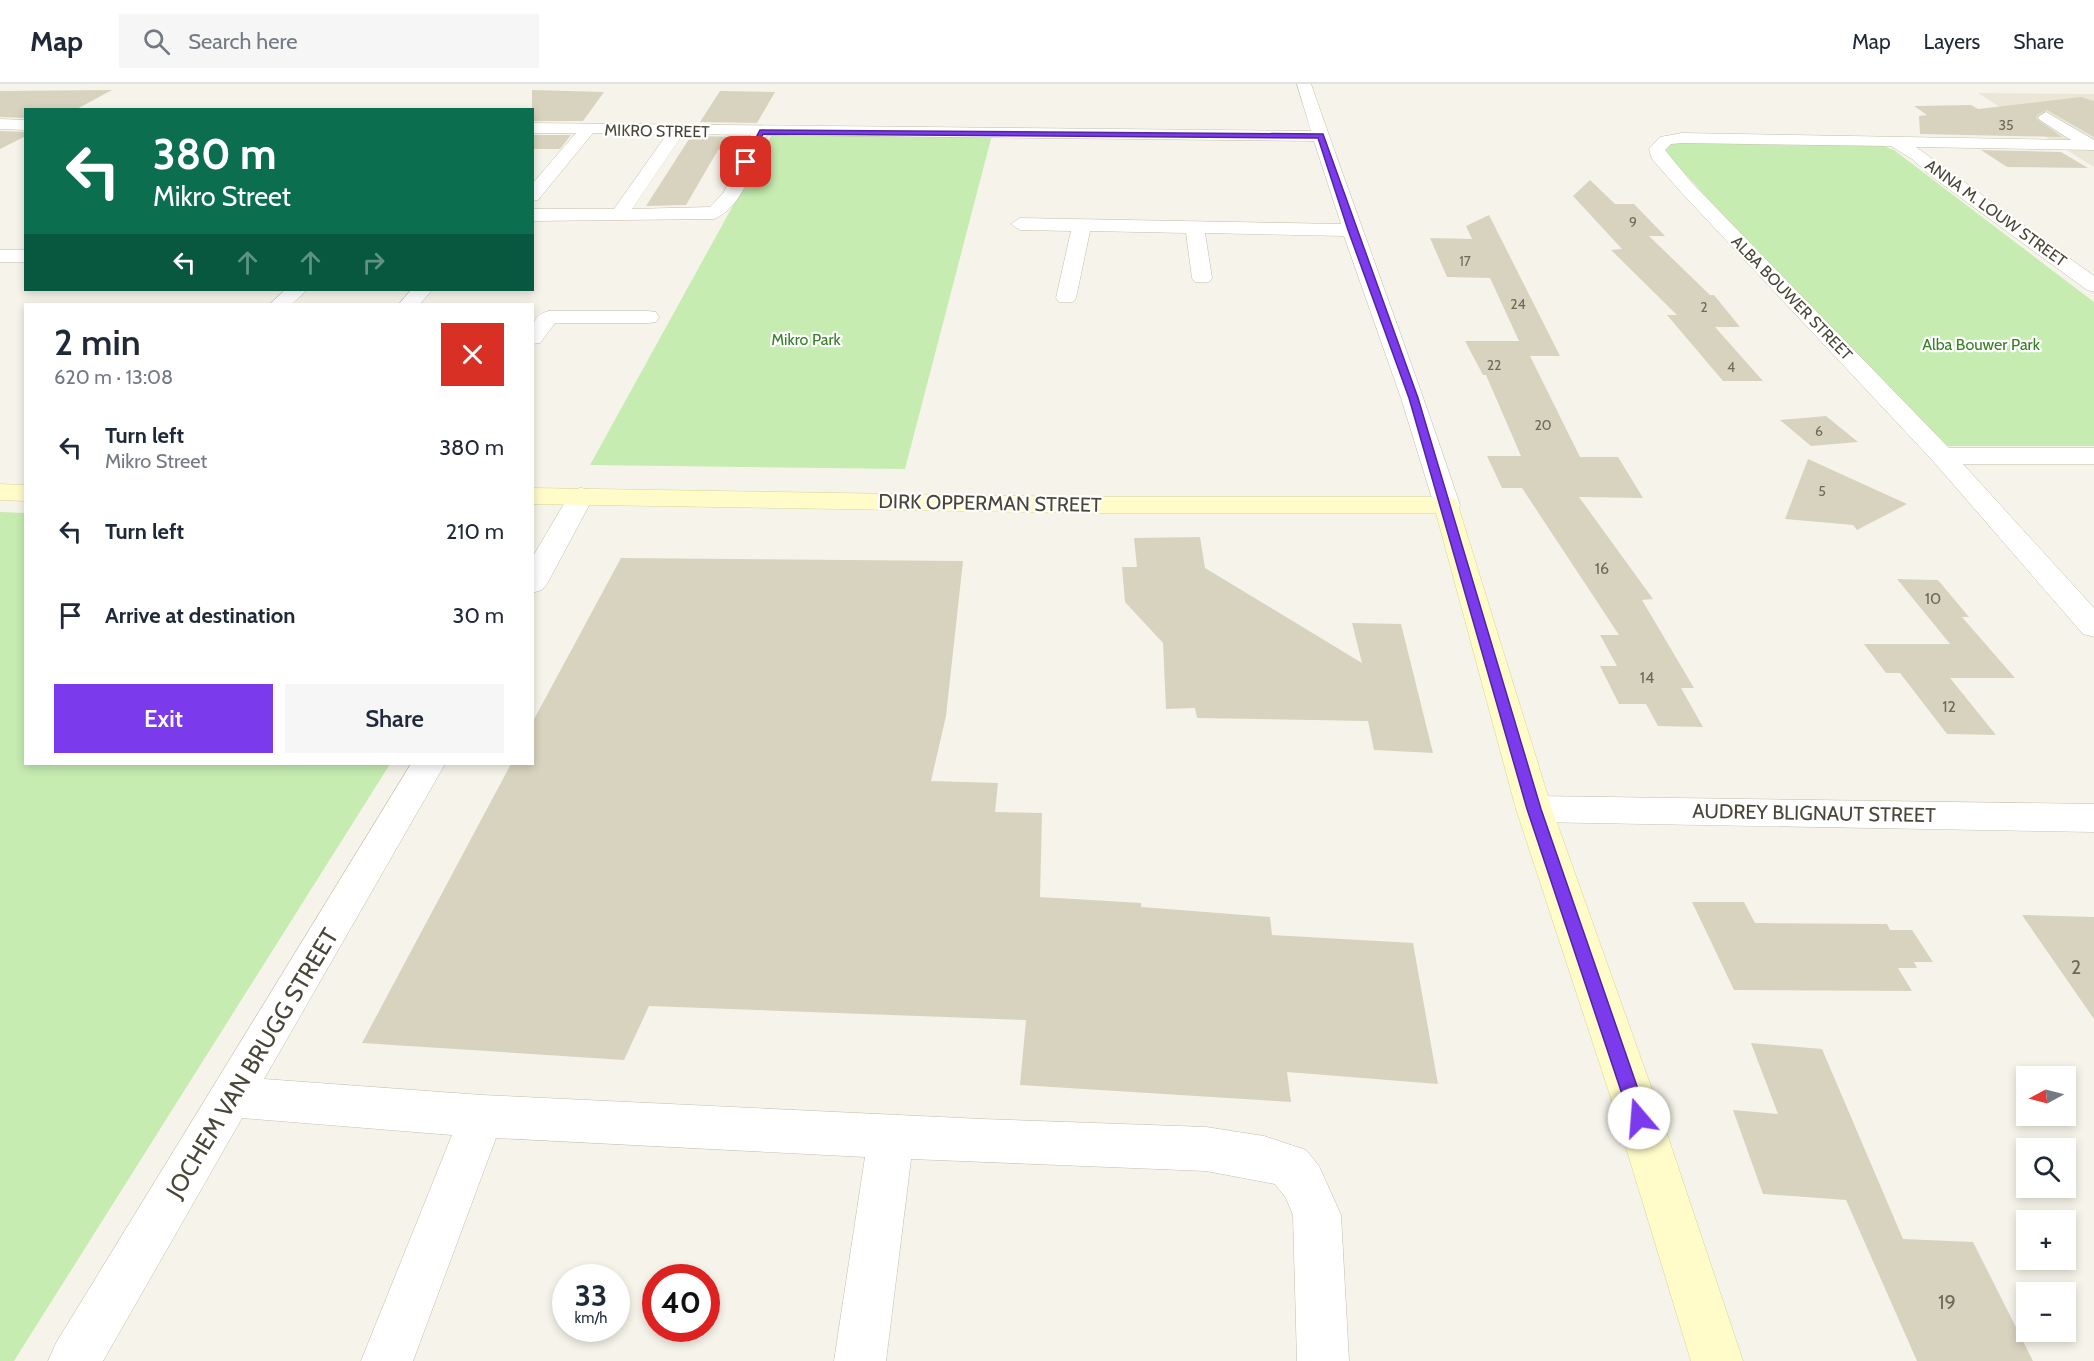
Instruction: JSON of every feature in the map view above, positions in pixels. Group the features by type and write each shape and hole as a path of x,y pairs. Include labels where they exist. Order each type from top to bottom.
{"street":[{"path":"1304,84 1352,230 1413,398 1447,505 1534,809 1632,1095 1718,1361"},
{"path":"2046,117 2091,144"},
{"path":"0,124 24,125"},
{"name":"MIKRO STREET","path":"534,128 1321,136"},
{"path":"534,194 588,129"},
{"path":"619,215 677,131"},
{"path":"534,215 707,215 717,212 727,202 760,132"},
{"name":"ALBA BOUWER STREET","path":"1897,143 1682,138 1666,140 1657,149 1658,155 1686,187 1942,456 2094,627"},
{"path":"1897,143 2091,144"},
{"name":"ANNA M. LOUW STREET","path":"1897,143 1918,155 1937,172 2094,286"},
{"path":"1020,224 1352,230"},
{"path":"1066,298 1082,225"},
{"path":"1195,228 1202,278"},
{"path":"0,256 24,256"},
{"path":"281,303 296,291"},
{"path":"410,303 421,291"},
{"path":"534,333 541,317 648,317"},
{"path":"1942,456 2094,456"},
{"path":"0,492 24,493"},
{"name":"DIRK OPPERMAN STREET","path":"534,496 1085,505 1447,505"},
{"path":"534,580 581,496"},
{"name":"JOCHEM VAN BRUGG STREET","path":"74,1361 233,1097 427,765"},
{"name":"AUDREY BLIGNAUT STREET","path":"1534,809 2094,818"},
{"path":"233,1097 482,1116 1206,1149 1264,1158 1290,1166 1303,1182 1317,1215 1323,1361"},
{"path":"387,1361 482,1116"},
{"path":"861,1361 891,1136"}],"shaded area":[{"path":"1978,93 2094,94 2094,167 2063,148"}],"green space":[{"name":"Mikro Park","path":"773,133 992,135 905,469 590,465"},
{"name":"Alba Bouwer Park","path":"1681,140 1873,142 1894,150 2094,302 2094,446 1935,446 1665,152 1669,144"},
{"path":"0,512 24,513 24,765 389,765 14,1361 0,1361"}],"building":[{"path":"112,90 79,108 24,108 24,118 0,117 0,91"},
{"path":"532,90 604,92 583,121 534,121 534,108 532,108"},
{"path":"720,91 775,92 757,123 700,122"},
{"path":"2081,97 2094,101 2094,137 2047,110 2037,115 2036,118 2062,137 1920,134 1919,116 1927,115 1914,106 1971,105 1978,109"},
{"path":"0,131 24,132 24,137 0,149"},
{"path":"534,135 571,135 560,149 534,149"},
{"path":"691,136 747,137 741,150 718,150 686,205 646,206"},
{"path":"1981,150 2061,152 2088,168 2007,167"},
{"path":"1590,180 1615,204 1634,204 1665,236 1649,236 1710,295 1714,295 1740,327 1715,327 1763,381 1723,381 1667,315 1677,315 1611,250 1622,249 1573,196"},
{"path":"1489,215 1560,356 1530,356 1580,457 1618,457 1643,498 1579,497 1653,599 1642,600 1694,688 1681,688 1703,727 1658,726 1646,704 1619,704 1600,666 1617,666 1600,635 1619,635 1522,488 1502,488 1487,456 1521,456 1486,375 1483,375 1465,341 1519,341 1490,278 1447,277 1430,238 1472,239 1466,226"},
{"path":"1826,416 1858,442 1811,446 1780,420"},
{"path":"1808,459 1907,504 1857,530 1853,525 1785,519"},
{"path":"1200,537 1205,568 1362,663 1352,623 1401,624 1433,753 1374,750 1368,721 1197,718 1195,708 1166,709 1163,643 1125,602 1122,567 1137,567 1134,538"},
{"path":"621,558 963,561 946,716 931,781 998,783 995,812 1042,813 1040,897 1141,903 1141,907 1270,917 1272,935 1413,943 1438,1084 1287,1072 1291,1102 1020,1085 1026,1020 649,1006 624,1060 362,1043 510,765 534,765 534,719"},
{"path":"1897,579 1938,580 1969,617 1962,617 2015,678 1950,678 1996,735 1947,734 1900,673 1886,673 1864,644 1950,644"},
{"path":"1692,902 1744,902 1755,923 1887,924 1890,930 1912,930 1933,962 1914,962 1917,968 1898,968 1912,991 1734,990"},
{"path":"2022,915 2094,917 2094,1019"},
{"path":"1751,1043 1822,1049 1903,1239 1973,1242 2016,1327 2016,1342 2023,1342 2033,1361 1917,1361 1846,1200 1763,1194 1733,1110 1778,1114"}],"route":[{"path":"746,162 760,132 1321,136 1352,230 1413,398 1447,505 1534,809 1639,1118"}]}
